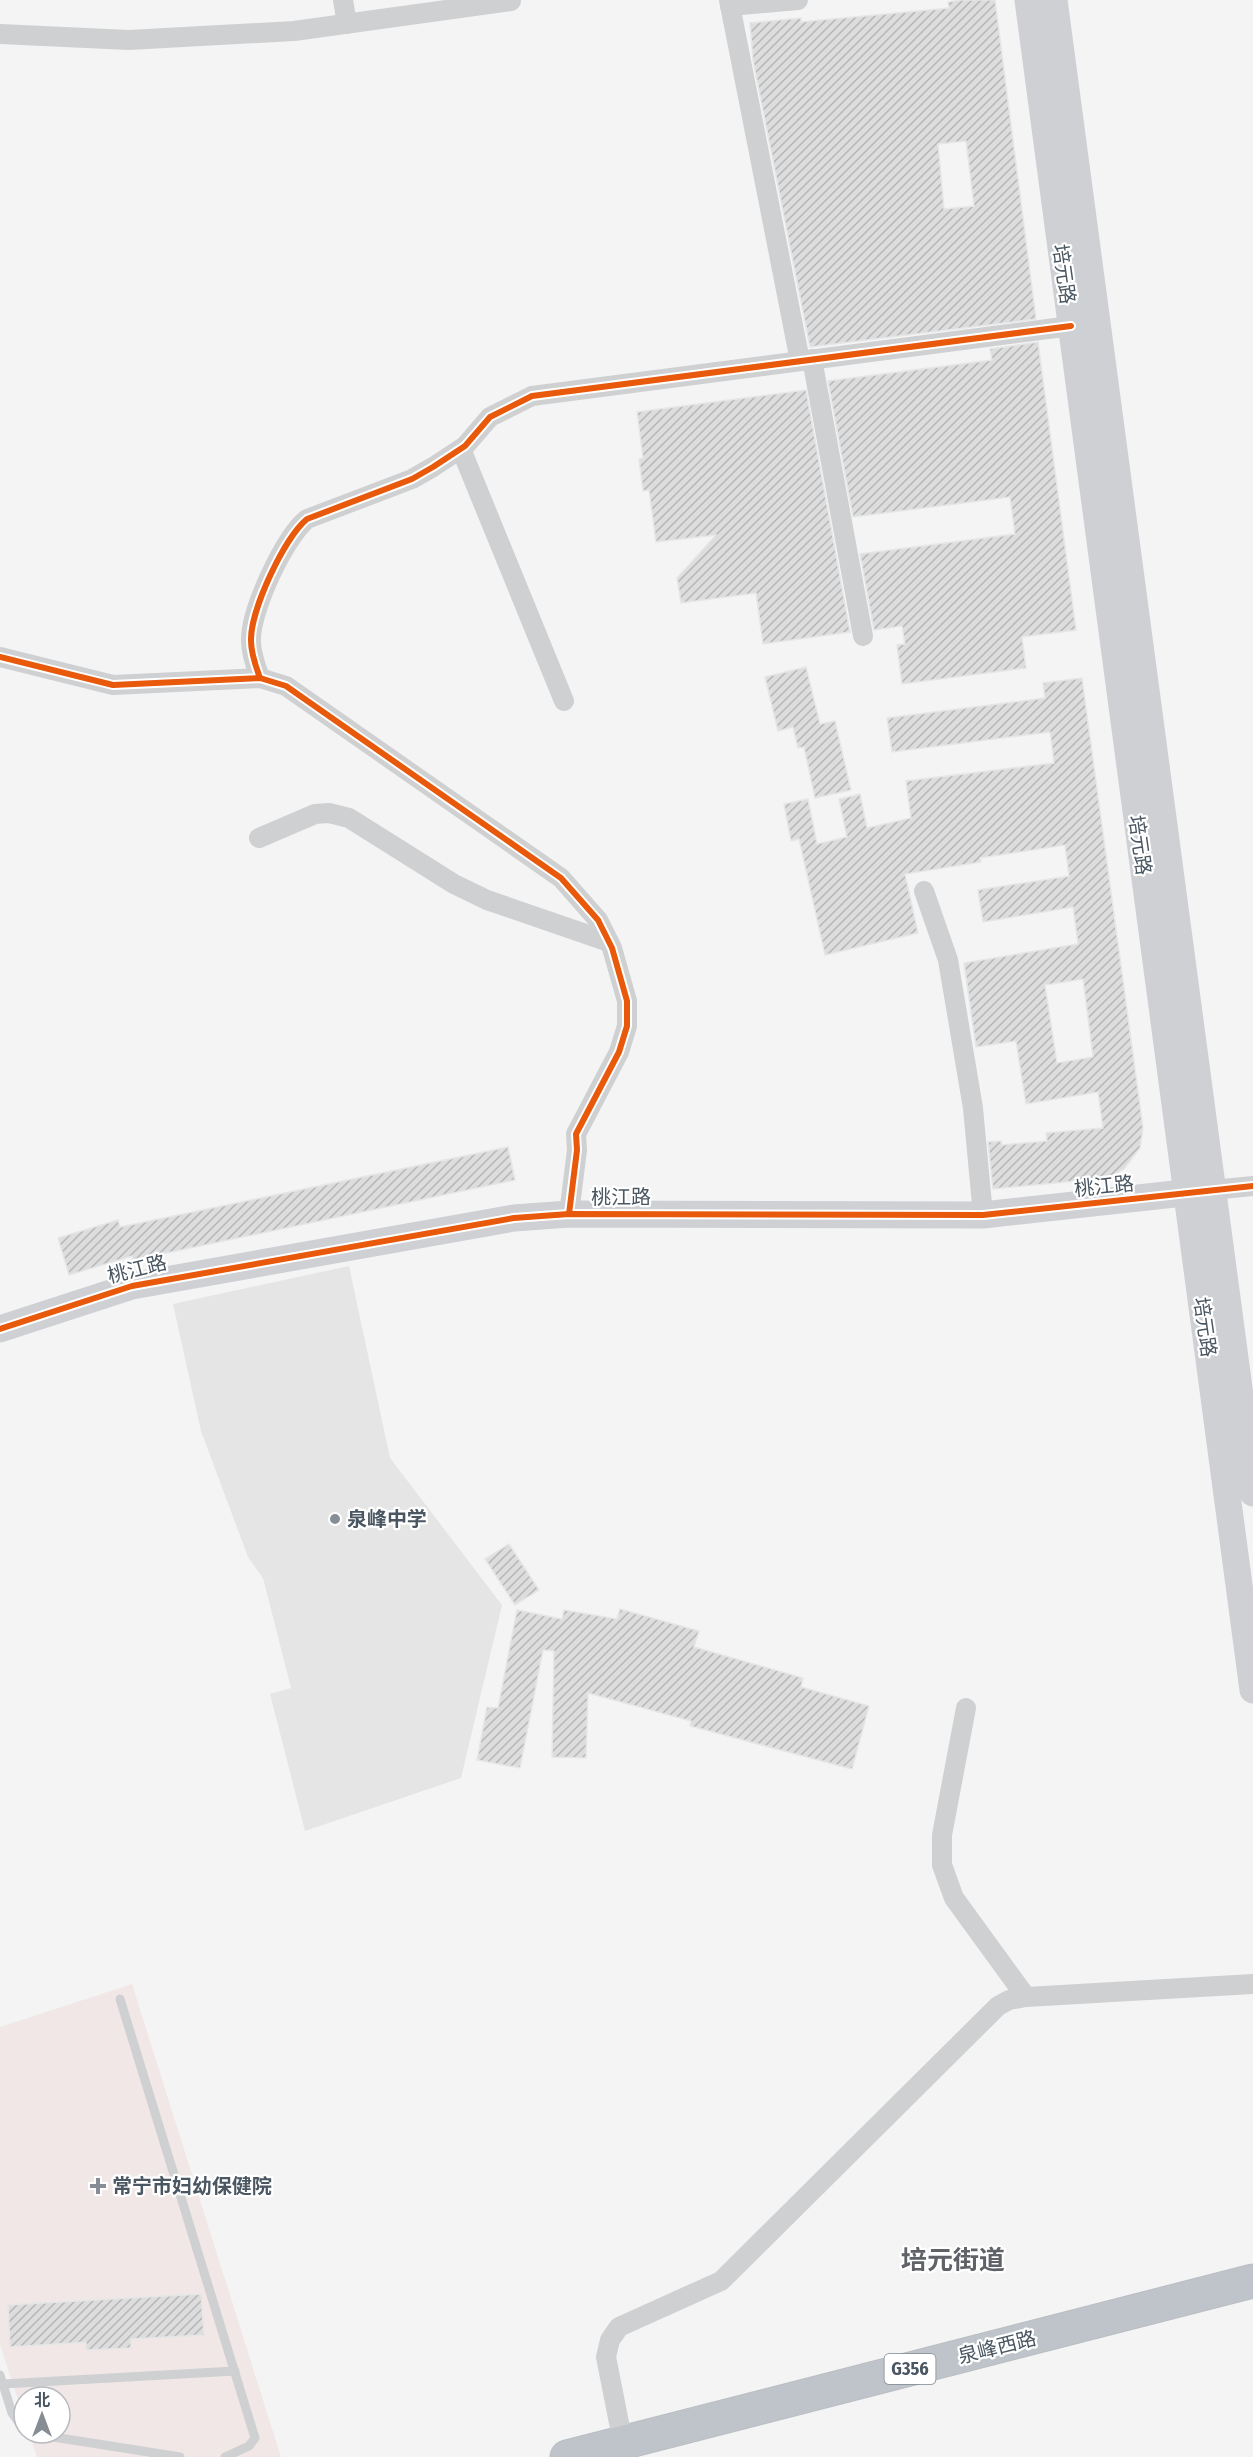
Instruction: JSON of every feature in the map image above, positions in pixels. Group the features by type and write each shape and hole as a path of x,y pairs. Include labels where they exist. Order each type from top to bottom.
{"highway":[{"name":"泉峰西路","path":"567,2457 1253,2281"}],"main road":[{"name":"培元路","path":"1028,0 1071,326 1200,1192 1253,1493"},
{"name":"培元路","path":"1054,0 1200,1192 1253,1690"},
{"name":"桃江路","path":"0,1329 132,1286 197,1272 514,1218 569,1214 983,1215 1200,1192"}],"street":[{"path":"343,0 347,24"},
{"path":"798,0 730,3 863,636"},
{"path":"0,34 129,40 294,32 347,24 384,9 511,1"},
{"path":"260,678 251,640 264,588 295,529 307,519 411,479 461,449 490,417 532,396 1071,326"},
{"path":"461,449 564,701"},
{"path":"0,657 113,685 260,678 286,686 561,878 598,920 609,942 627,1001 627,1026 619,1052 576,1134 577,1150 569,1214"},
{"path":"259,838 315,814 329,813 349,818 454,884 487,900 609,942"},
{"path":"924,891 948,960 973,1108 983,1215"},
{"name":"桃江路","path":"1200,1192 1253,1186"},
{"path":"966,1708 942,1835 942,1865 954,1898 1026,1997"},
{"path":"623,2443 606,2357 610,2340 619,2327 721,2281 998,2006 1009,2000 1026,1997 1253,1984"}],"lane":[{"path":"120,1999 255,2438 249,2446 225,2457"},
{"path":"12,2413 2,2379 235,2371"},
{"path":"72,2440 180,2457"}],"shaded area":[{"name":"泉峰中学","path":"349,1266 390,1458 502,1605 461,1778 305,1831 270,1694 291,1688 263,1578 248,1557 201,1431 173,1304"},
{"name":"常宁市妇幼保健院","path":"132,1984 281,2457 37,2457 33,2445 72,2445 72,2385 13,2385 0,2345 0,2027"}],"building":[{"path":"995,0 1036,319 810,347 753,60 750,23 801,18 801,22 949,8 948,2","holes":["966,141 974,206 944,209 938,144"]},
{"path":"1038,342 1076,630 1022,637 1026,668 902,684 897,645 905,644 902,626 874,630 860,554 1015,534 1010,497 853,517 828,381 992,360 990,349"},
{"path":"806,390 850,632 763,644 756,593 681,603 677,578 716,535 656,542 649,490 643,491 639,459 643,458 637,412"},
{"path":"806,667 820,724 835,721 851,790 815,798 804,747 798,748 793,727 778,731 765,677"},
{"path":"1082,678 1143,1128 1140,1148 1124,1169 1108,1178 993,1189 988,1142 1001,1141 1002,1145 1047,1141 1046,1133 1103,1128 1098,1092 1026,1104 1016,1041 976,1047 964,963 1078,944 1073,907 983,922 978,890 1069,876 1065,845 980,858 981,862 905,874 918,933 825,955 799,839 791,841 784,804 808,799 817,844 847,837 839,799 860,794 867,828 911,818 906,781 1054,763 1050,732 892,752 887,718 1045,698 1043,683","holes":["1083,979 1093,1057 1057,1063 1045,985"]},
{"path":"508,1147 515,1180 133,1260 132,1256 69,1275 58,1238 118,1220 120,1227"},
{"path":"509,1544 539,1590 515,1605 485,1559"},
{"path":"620,1609 699,1631 694,1647 803,1678 801,1687 869,1706 852,1769 690,1726 691,1721 588,1693 586,1758 552,1757 554,1651 543,1650 520,1768 477,1760 487,1707 498,1708 517,1610 562,1619 564,1610 617,1619"},
{"path":"201,2294 204,2335 131,2339 131,2348 86,2350 86,2342 10,2347 8,2305"}],"cycle path":[{"path":"260,678 251,646 256,612 270,576 298,528 307,519 412,479 465,446 490,417 532,396 1071,326"},
{"path":"0,657 113,685 260,678 286,686 561,878 598,920 612,948 627,1001 627,1026 619,1052 576,1134 577,1150 569,1214"},
{"path":"0,1329 132,1286 514,1218 569,1214 983,1215 1253,1186"}],"place":[{"name":"泉峰中学","path":"335,1519"},
{"name":"常宁市妇幼保健院","path":"98,2186"}],"district":[{"name":"培元街道","path":"953,2260"}]}
